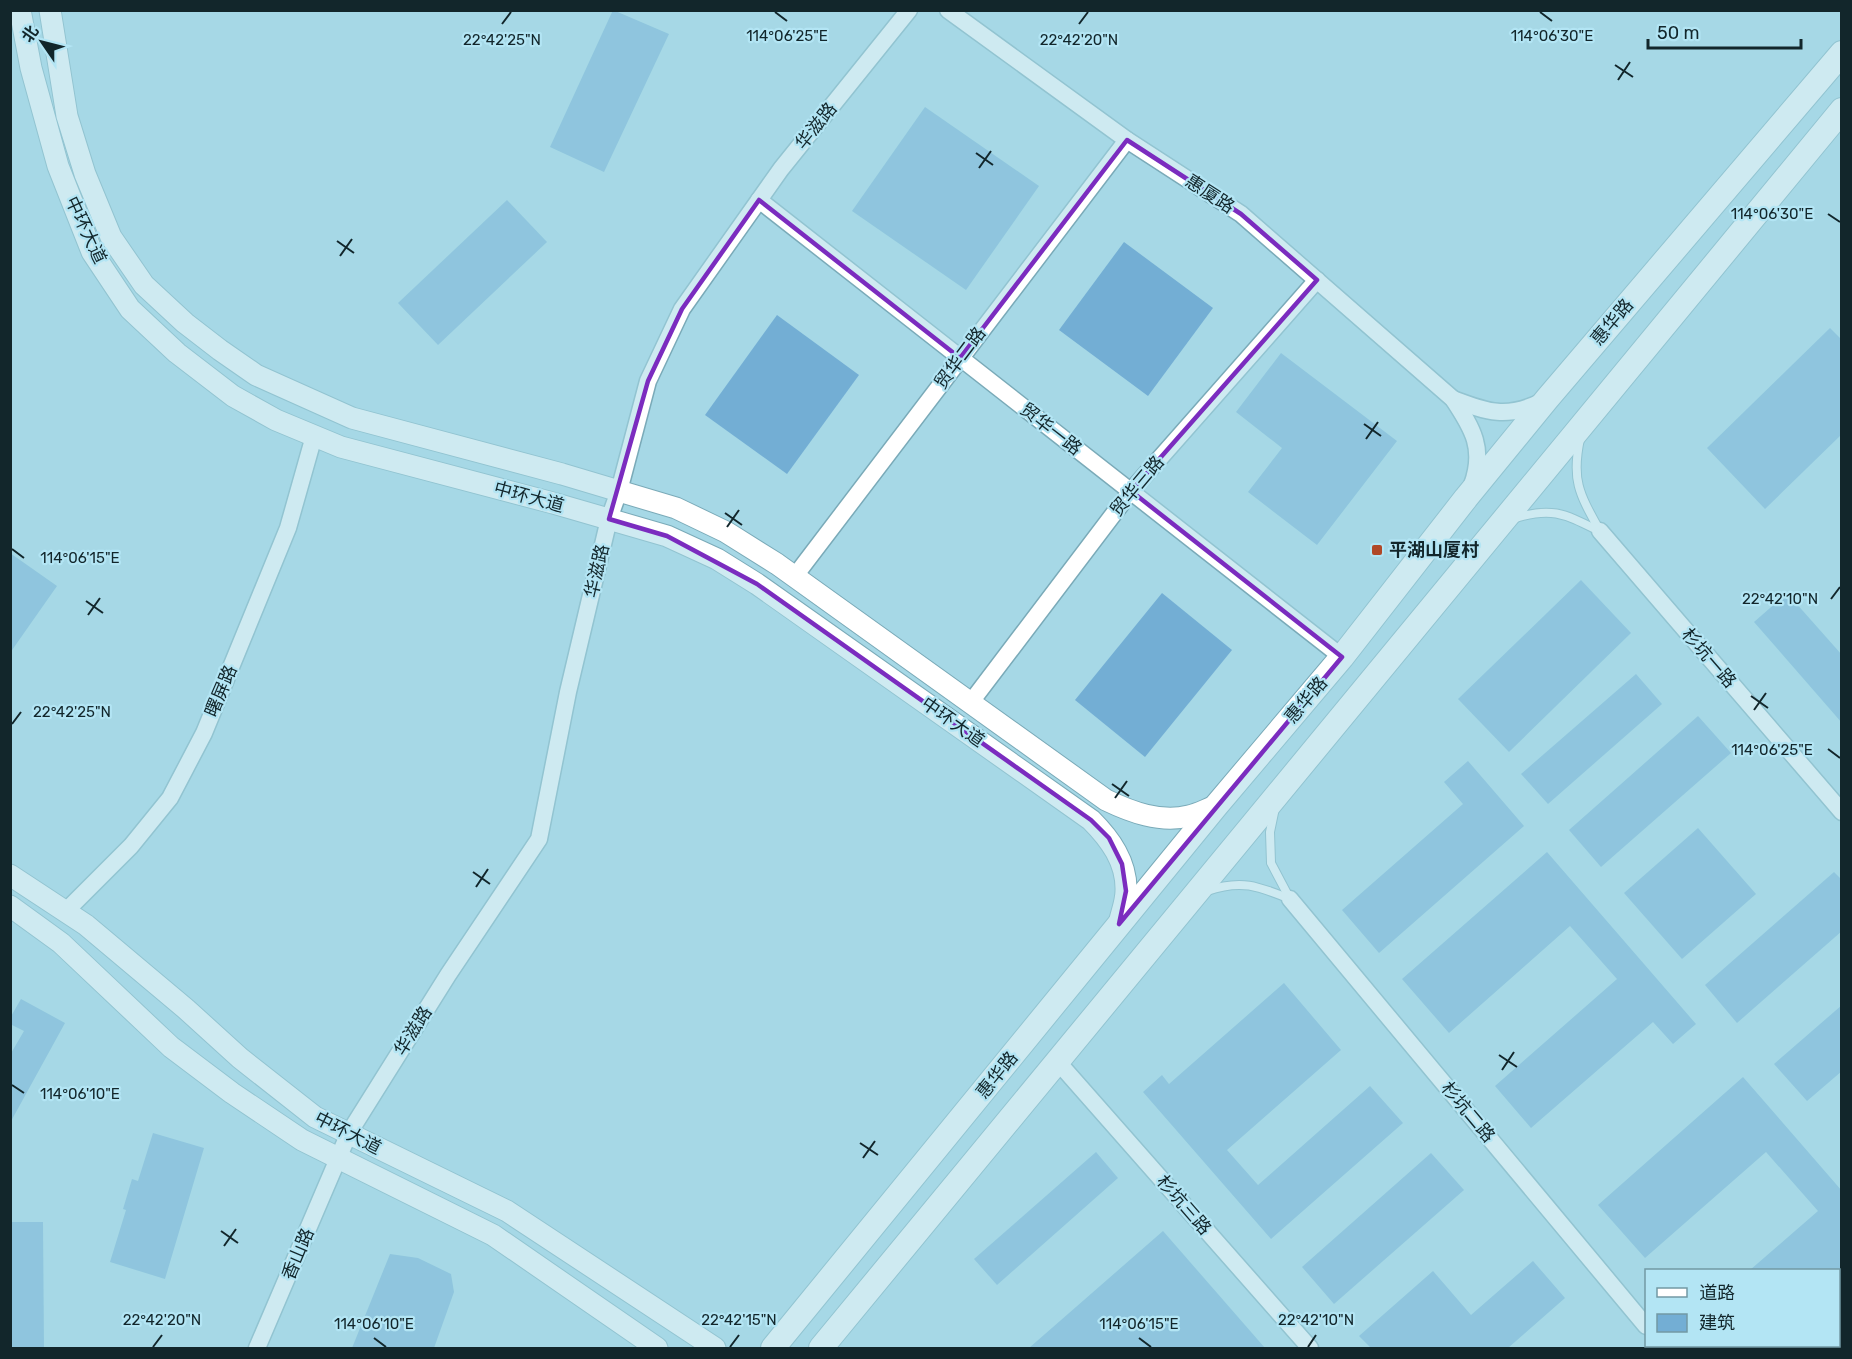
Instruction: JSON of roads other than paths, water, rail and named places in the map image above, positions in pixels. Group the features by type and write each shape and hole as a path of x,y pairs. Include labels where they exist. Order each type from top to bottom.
{"main road":[{"name":"惠华路","path":"773,1348 1216,806 1342,657 1466,498 1547,399 1842,53"},
{"path":"821,1348 1842,110"},
{"path":"1804,156 1842,134"}],"street":[{"name":"中环大道","path":"20,10 31,68 58,166 92,252 130,309 177,353 233,396 276,420 341,447 667,536 717,559 757,584 1091,820 1109,838 1122,864 1126,891 1119,924"},
{"name":"中环大道","path":"50,10 67,116 85,174 111,237 144,285 185,323 256,375 352,418 676,508 726,532 795,576 1106,800 1133,813 1162,818 1189,816 1216,806"},
{"name":"华滋路","path":"339,1159 349,1133 448,975 539,839 568,692 609,519 619,491 648,381 682,309 781,169 909,10"},
{"name":"惠厦路","path":"948,10 1127,140 1241,214 1453,399"},
{"name":"贸华二路","path":"795,576 1127,140"},
{"name":"贸华一路","path":"759,200 1342,657"},
{"name":"贸华三路","path":"970,702 1131,491 1317,280"},
{"path":"1453,399 1482,410 1505,413 1527,409 1547,399"},
{"path":"1453,399 1470,424 1478,445 1477,471 1466,498"},
{"name":"曙屏路","path":"66,911 131,846 170,798 204,733 288,528 314,436"},
{"name":"杉坑一路","path":"1600,531 1842,812"},
{"name":"中环大道","path":"10,874 86,925 240,1058 315,1117 507,1211 715,1348"},
{"name":"杉坑二路","path":"1290,899 1645,1324"},
{"name":"中环大道","path":"10,906 61,943 171,1047 232,1093 302,1140 493,1235 657,1348"},
{"name":"杉坑三路","path":"1058,1062 1310,1348"},
{"name":"香山路","path":"257,1348 339,1159"}],"lane":[{"path":"1584,423 1575,462 1578,484 1580,495 1600,531"},
{"path":"1502,523 1533,512 1563,513 1600,531"},
{"path":"1278,794 1270,832 1271,863 1290,899"},
{"path":"1194,896 1224,885 1256,885 1290,899"}],"place":[{"name":"平湖山厦村","path":"1377,550"}]}
